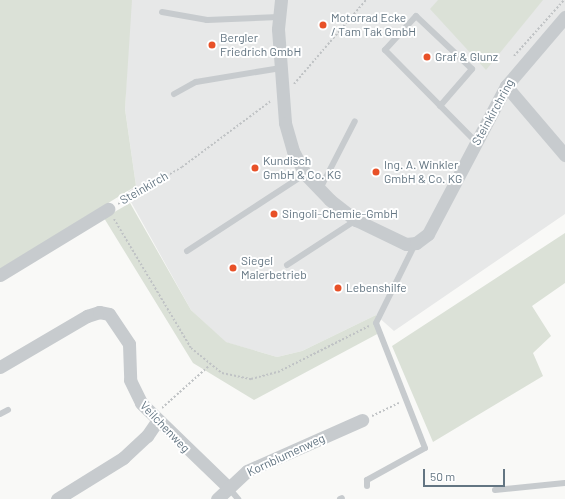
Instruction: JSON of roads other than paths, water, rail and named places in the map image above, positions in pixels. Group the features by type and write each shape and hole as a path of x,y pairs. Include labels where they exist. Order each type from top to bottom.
{"street":[{"path":"280,0 279,17 281,68 285,123 305,174 356,220 394,241 416,243"},
{"name":"Steinkirchring","path":"416,243 428,234 506,86 565,17"},
{"path":"506,86 565,156"},
{"name":"Steinkirch","path":"0,275 108,210"},
{"name":"Veilchenweg","path":"0,367 87,316 99,312 109,314 129,344 132,389 155,419 228,487"},
{"path":"57,499 123,458 147,436 155,419"},
{"name":"Kornblumenweg","path":"217,499 228,487 247,471 362,420"}],"lane":[{"path":"162,12 207,20 279,17"},
{"path":"440,106 472,69 416,16 385,50 440,106 476,142"},
{"path":"174,94 196,82 281,68"},
{"path":"320,189 355,121"},
{"path":"187,251 305,174"},
{"path":"287,265 356,220"},
{"path":"367,486 367,480 425,448 404,401 376,323 416,243"},
{"path":"0,414 8,410"},
{"path":"495,490 565,482"},
{"path":"228,487 238,499"}],"place":[{"name":"Motorrad Ecke / Tam Tak GmbH","path":"323,25"},
{"name":"Bergler Friedrich GmbH","path":"212,45"},
{"name":"Graf & Glunz","path":"427,57"},
{"name":"Kundisch GmbH & Co. KG","path":"255,168"},
{"name":"Ing. A. Winkler GmbH & Co. KG","path":"376,172"},
{"name":"Singoli-Chemie-GmbH","path":"274,214"},
{"name":"Siegel Malerbetrieb","path":"233,268"},
{"name":"Lebenshilfe","path":"338,288"}]}
